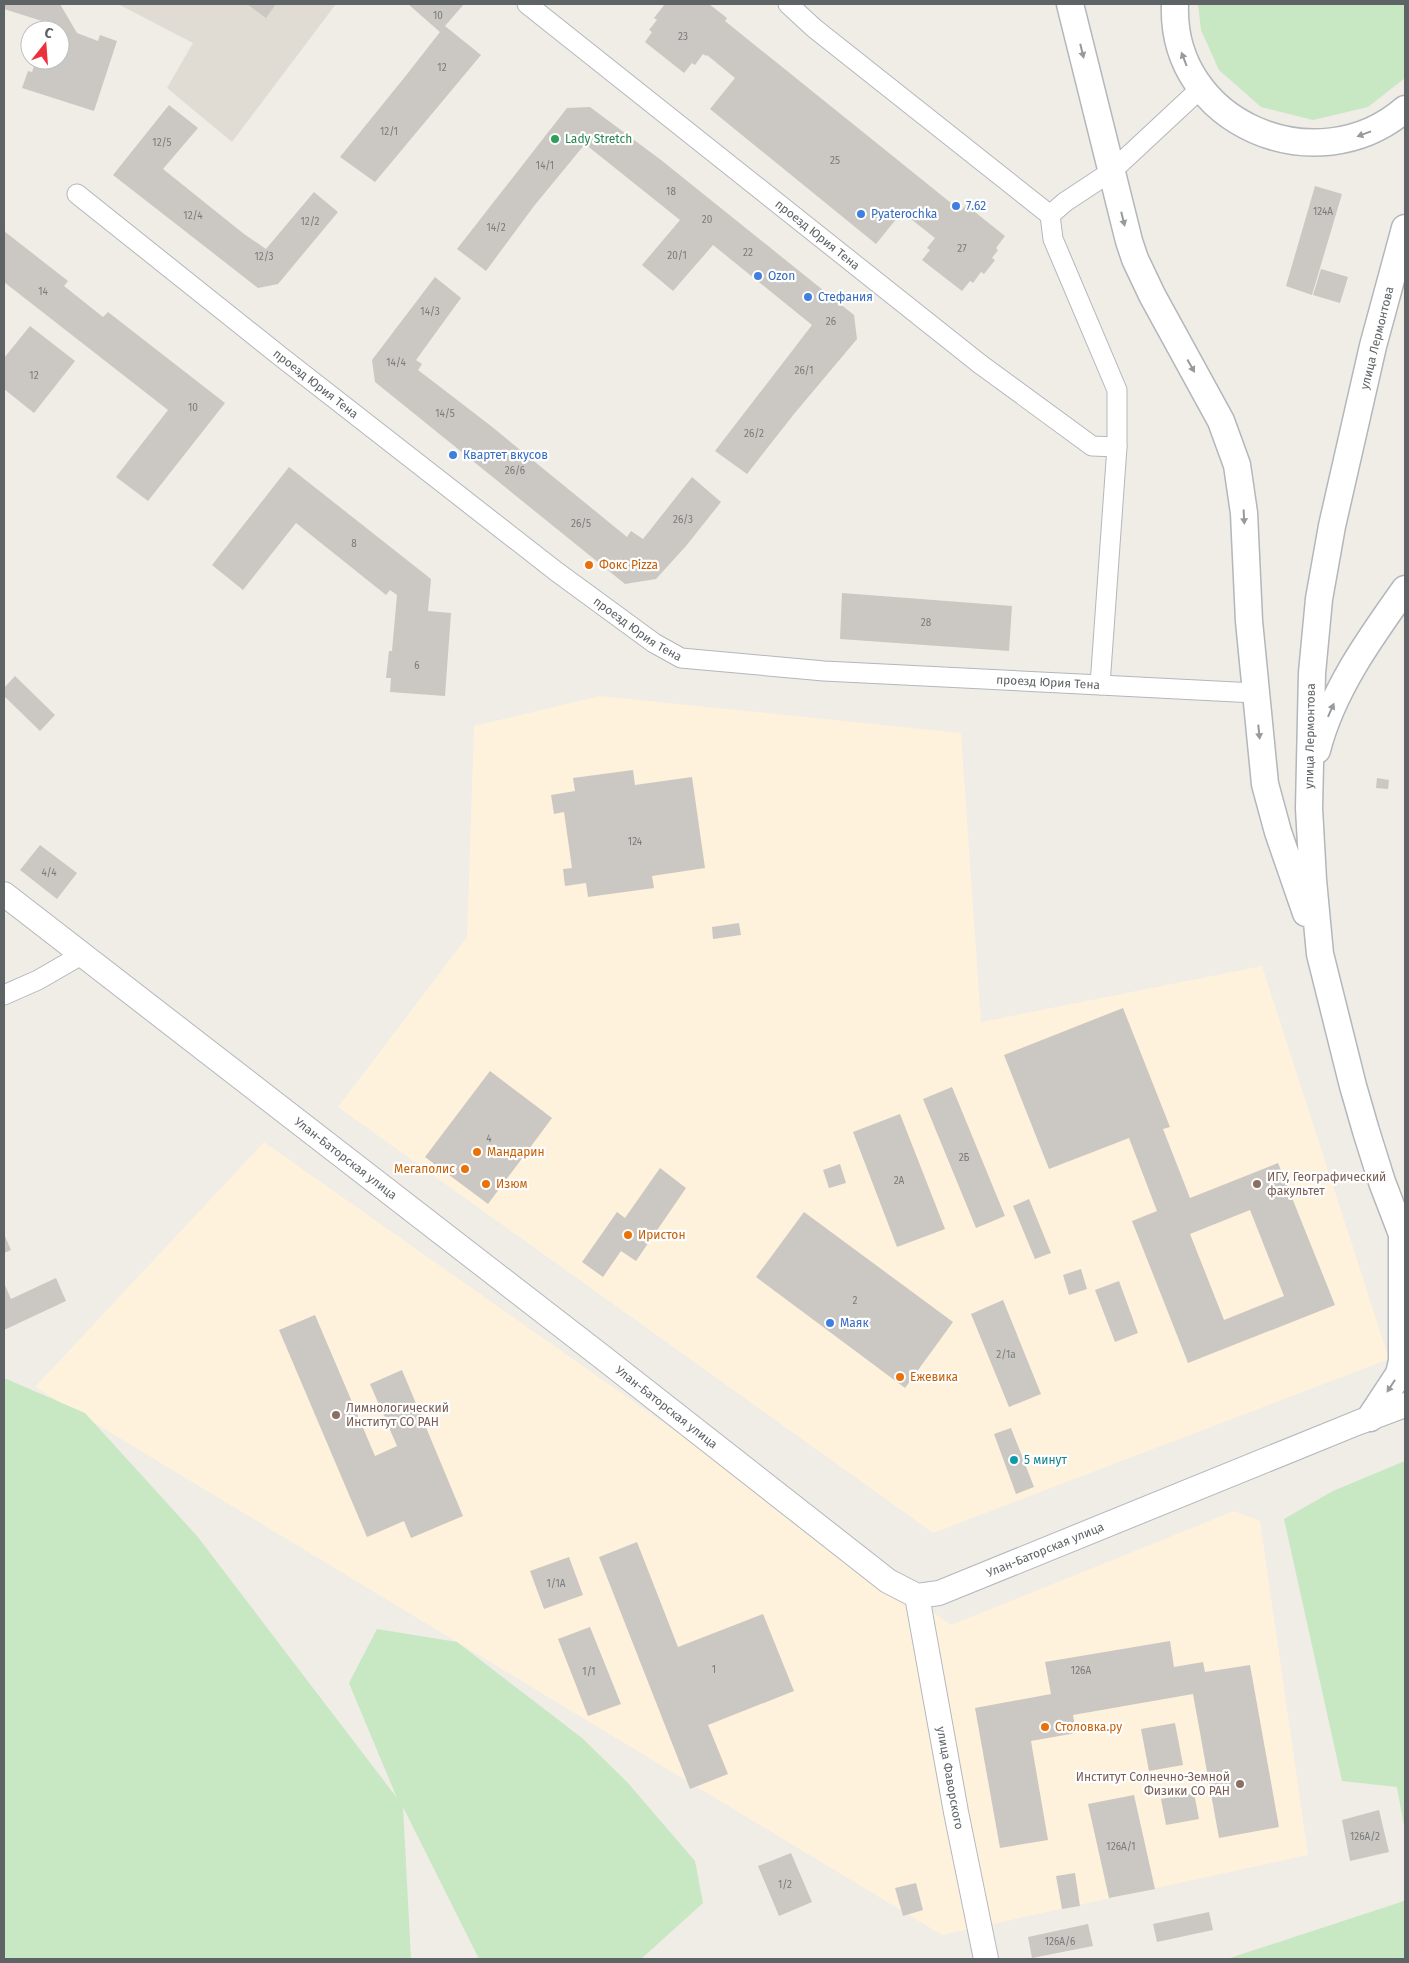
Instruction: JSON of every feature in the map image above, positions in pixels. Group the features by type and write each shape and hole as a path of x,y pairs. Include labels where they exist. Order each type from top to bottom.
{"main road":[{"path":"1070,4 1135,259 1152,295 1221,421 1237,465 1244,513 1246,584 1255,693 1267,792 1278,832 1320,954"},
{"path":"1175,4 1175,25 1180,48 1188,69 1200,89 1217,106 1237,121 1261,133 1286,140 1311,143 1333,142 1363,135 1382,126 1405,109"},
{"name":"улица Лермонтова","path":"1404,1238 1382,1182 1353,1086 1320,954 1309,808 1311,682 1319,599 1332,526 1373,346 1405,228"},
{"path":"1309,808 1315,758 1326,721 1336,699 1366,646 1405,588"},
{"path":"1370,1418 1399,1374 1402,1361 1404,1238"}],"street":[{"name":"проезд Юрия Тена","path":"527,4 980,364 1092,446 1117,447"},
{"path":"788,4 822,34 1050,215 1065,202 1112,172 1200,89"},
{"name":"проезд Юрия Тена","path":"77,194 280,356 572,584 654,643 681,658 824,671 1100,685 1117,447 1117,390 1053,239 1050,215"},
{"path":"1100,685 1255,693"},
{"name":"Улан-Баторская улица","path":"4,894 601,1356 888,1581 917,1596 939,1593 1405,1405"},
{"path":"4,995 38,980 83,954"},
{"name":"улица Фаворского","path":"917,1596 956,1812 986,1959"}],"shaded area":[{"path":"118,4 336,4 232,142 167,88 193,43"},
{"path":"600,696 961,733 981,1022 1262,966 1389,1359 933,1533 338,1107 467,937 474,726"},
{"path":"264,1142 951,1625 1234,1511 1260,1521 1308,1855 942,1935 35,1387"}],"green space":[{"path":"1198,4 1405,4 1405,78 1368,107 1313,120 1261,107 1219,70 1201,30"},
{"path":"4,1378 85,1413 197,1536 397,1798 349,1683 377,1629 457,1642 582,1738 627,1782 695,1861 703,1903 641,1959 479,1959 403,1807 411,1959 4,1959"},
{"path":"1405,1461 1405,1831 1397,1787 1342,1781 1284,1519 1333,1491"},
{"path":"1405,1900 1405,1959 1227,1959 1401,1902"}],"building":[{"path":"4,4 60,4 69,20 39,20 4,9"},
{"path":"247,4 276,4 266,18"},
{"path":"408,4 464,4 445,26 481,55 375,182 340,157 440,32"},
{"path":"665,4 709,4 727,18 725,21 961,211 966,205 1005,236 996,248 998,250 992,258 995,260 984,274 981,272 973,283 970,281 962,291 922,260 930,250 927,248 935,238 902,212 876,244 710,109 735,78 707,55 703,54 695,65 692,63 684,73 645,42 652,32 649,30 657,20 654,18"},
{"path":"70,21 77,33 98,41 100,35 117,41 94,111 22,88 28,71 32,72 33,70 70,70"},
{"path":"169,105 198,128 163,169 244,234 266,249 314,192 338,212 278,284 258,288 113,175"},
{"path":"590,107 661,160 854,315 857,339 747,474 715,451 812,325 713,245 673,291 642,265 680,220 585,144 534,206 486,271 457,249 567,108"},
{"path":"1315,186 1342,194 1312,295 1286,286"},
{"path":"4,231 68,281 64,286 103,317 108,312 225,403 148,501 116,477 168,410 4,282"},
{"path":"1321,269 1348,277 1340,303 1313,295"},
{"path":"435,277 461,298 416,360 422,364 418,370 491,426 627,537 631,531 643,539 692,477 721,502 686,546 656,579 625,584 375,382 372,360"},
{"path":"30,326 75,361 34,413 4,389 4,358"},
{"path":"289,467 431,579 428,611 451,613 445,696 390,692 391,678 386,678 389,651 392,651 397,595 390,590 386,595 296,523 243,590 212,565"},
{"path":"842,593 1012,606 1009,651 840,639"},
{"path":"15,676 55,715 40,731 4,696 4,688"},
{"path":"633,770 635,785 692,777 705,868 652,876 654,888 588,897 586,883 565,886 563,869 572,868 564,812 554,814 551,795 575,791 573,778"},
{"path":"1377,778 1389,780 1388,789 1376,788"},
{"path":"40,845 77,873 57,899 20,870"},
{"path":"739,923 741,935 713,939 712,927"},
{"name":"ИГУ, Географический факультет","path":"1123,1008 1170,1127 1163,1129 1190,1198 1278,1163 1335,1305 1188,1363 1132,1221 1157,1211 1129,1138 1049,1169 1004,1055","holes":["1250,1210 1284,1296 1224,1320 1190,1234"]},
{"path":"490,1071 552,1118 488,1204 425,1157"},
{"path":"952,1087 1005,1216 976,1228 923,1099"},
{"path":"900,1114 945,1229 897,1247 853,1132"},
{"path":"840,1164 846,1183 829,1188 823,1170"},
{"name":"Иристон","path":"660,1168 686,1188 636,1261 621,1251 603,1277 582,1262 617,1212 625,1218"},
{"path":"1029,1199 1051,1253 1035,1259 1013,1206"},
{"path":"804,1212 953,1322 905,1388 756,1277"},
{"path":"4,1234 11,1250 4,1253"},
{"path":"1081,1269 1087,1289 1069,1295 1063,1275"},
{"path":"56,1278 66,1301 4,1330 4,1283 11,1299"},
{"path":"1119,1281 1138,1333 1115,1342 1095,1290"},
{"path":"1003,1300 1041,1394 1009,1407 971,1314"},
{"name":"Лимнологический Институт СО РАН","path":"315,1315 375,1456 397,1446 370,1384 402,1370 463,1516 411,1538 404,1521 367,1537 279,1330"},
{"name":"5 минут","path":"1011,1428 1034,1487 1016,1494 994,1434"},
{"path":"637,1542 678,1647 763,1614 794,1691 708,1725 728,1774 690,1789 599,1557"},
{"path":"569,1557 583,1595 544,1609 530,1571"},
{"path":"590,1627 621,1704 588,1716 558,1639"},
{"name":"Институт Солнечно-Земной Физики СО РАН","path":"1170,1641 1174,1667 1203,1662 1205,1672 1250,1665 1279,1827 1219,1838 1193,1694 1073,1715 1076,1733 1031,1741 1048,1840 1000,1848 975,1708 1051,1694 1045,1662"},
{"path":"1175,1723 1183,1765 1149,1771 1141,1729"},
{"path":"1194,1793 1199,1819 1166,1825 1161,1799"},
{"path":"1134,1795 1155,1889 1109,1898 1088,1804"},
{"path":"1379,1810 1389,1852 1350,1861 1342,1820"},
{"path":"791,1853 812,1902 779,1916 758,1866"},
{"path":"1075,1873 1080,1906 1062,1909 1056,1876"},
{"path":"916,1883 923,1910 903,1916 895,1888"},
{"path":"1209,1912 1213,1930 1157,1942 1153,1924"},
{"path":"1088,1924 1093,1946 1032,1958 1028,1937"}],"place":[{"name":"Lady Stretch","path":"555,139"},
{"name":"7.62","path":"956,206"},
{"name":"Pyaterochka","path":"861,214"},
{"name":"Ozon","path":"758,276"},
{"name":"Стефания","path":"808,297"},
{"name":"Квартет вкусов","path":"453,455"},
{"name":"Фокс Pizza","path":"589,565"},
{"name":"Мандарин","path":"477,1152"},
{"name":"Мегаполис","path":"465,1169"},
{"name":"Изюм","path":"486,1184"},
{"name":"ИГУ, Географический факультет","path":"1257,1184"},
{"name":"Иристон","path":"628,1235"},
{"name":"Маяк","path":"830,1323"},
{"name":"Ежевика","path":"900,1377"},
{"name":"Лимнологический Институт СО РАН","path":"336,1415"},
{"name":"5 минут","path":"1014,1460"},
{"name":"Столовка.ру","path":"1045,1727"},
{"name":"Институт Солнечно-Земной Физики СО РАН","path":"1240,1784"}]}
